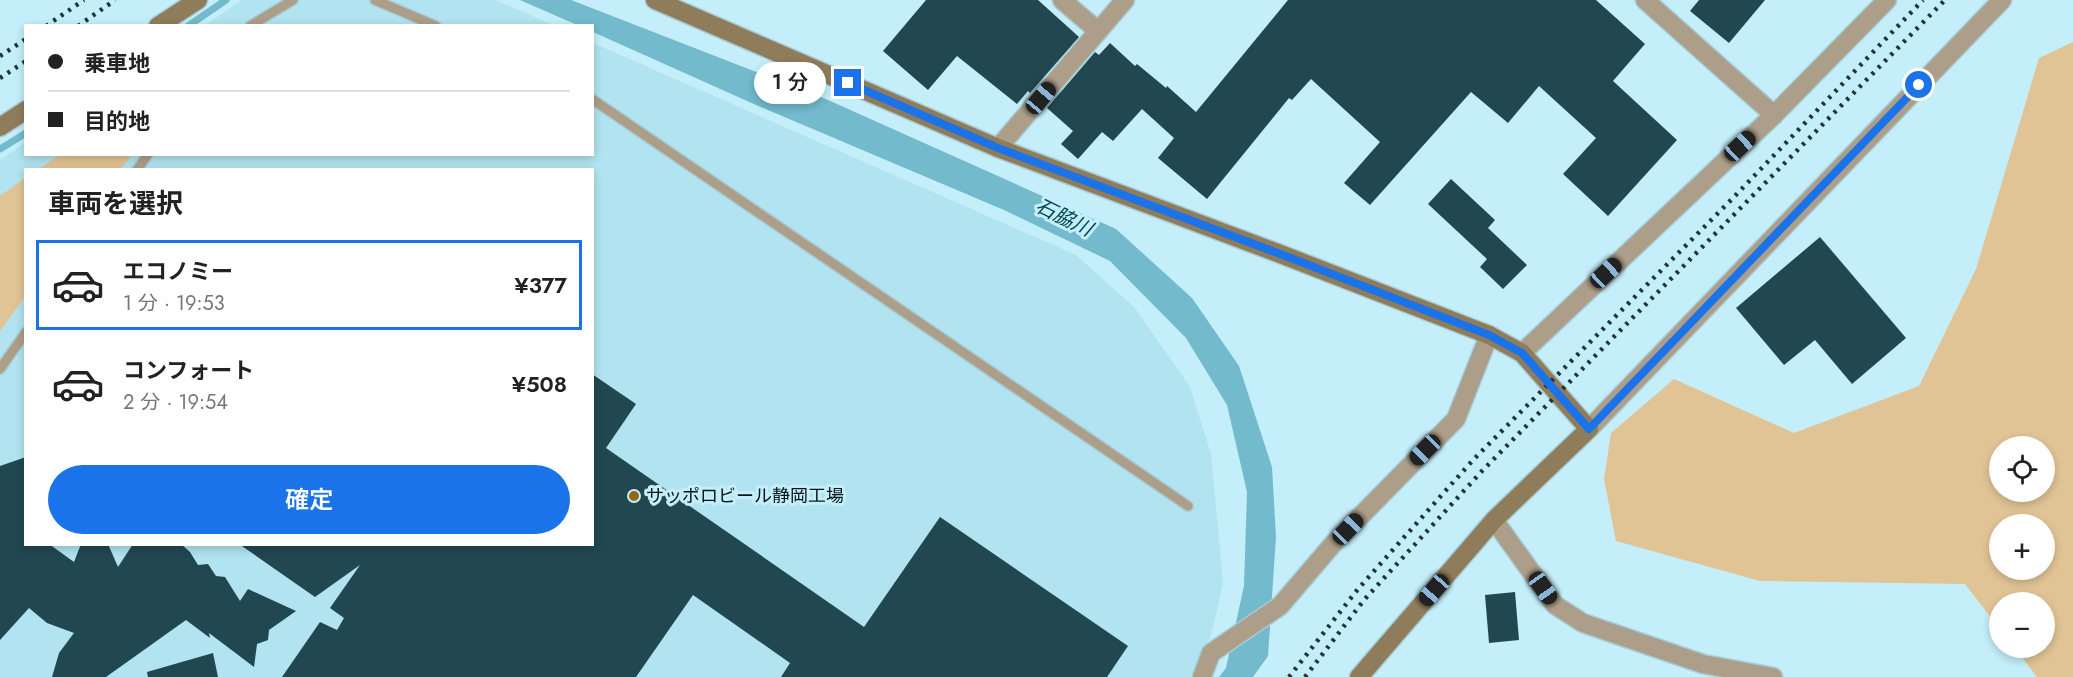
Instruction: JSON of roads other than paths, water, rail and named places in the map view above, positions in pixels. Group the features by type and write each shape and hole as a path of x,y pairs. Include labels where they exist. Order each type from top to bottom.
{"street":[{"path":"161,24 198,0"},
{"path":"655,0 998,148 1489,335 1522,353 1589,429"},
{"path":"1062,0 1098,31"},
{"path":"998,148 1125,0"},
{"path":"1645,0 1774,115"},
{"path":"1522,353 1774,115 1887,0"},
{"path":"1359,677 1494,520 1589,429 2002,0"},
{"path":"0,127 24,111"},
{"path":"1202,677 1211,653 1280,606 1333,544 1456,419 1489,335"},
{"path":"1494,520 1555,605 1584,623 1702,664 1773,677"}],"lane":[{"path":"253,24 293,0"},
{"path":"375,0 431,24"},
{"path":"594,100 1188,506"},
{"path":"0,369 24,335"}],"water":[{"name":"石脇川","path":"520,0 571,0 828,100 1116,229 1192,298 1239,366 1272,467 1276,537 1268,656 1253,677 1219,677 1226,668 1244,586 1247,492 1227,405 1186,338 1110,261 1004,210 756,105 594,32 594,24 575,24"}],"waterway":[{"path":"191,24 226,0"},
{"path":"0,149 24,134"}],"railway":[{"path":"49,24 84,0"},
{"path":"81,24 115,0"},
{"path":"1289,677 1358,589 1473,460 1732,199 1923,0"},
{"path":"1305,677 1364,600 1482,471 1945,0"},
{"path":"0,56 24,40"},
{"path":"0,78 24,62"}],"place":[{"name":"サッポロビール静岡工場","path":"634,496"}]}
